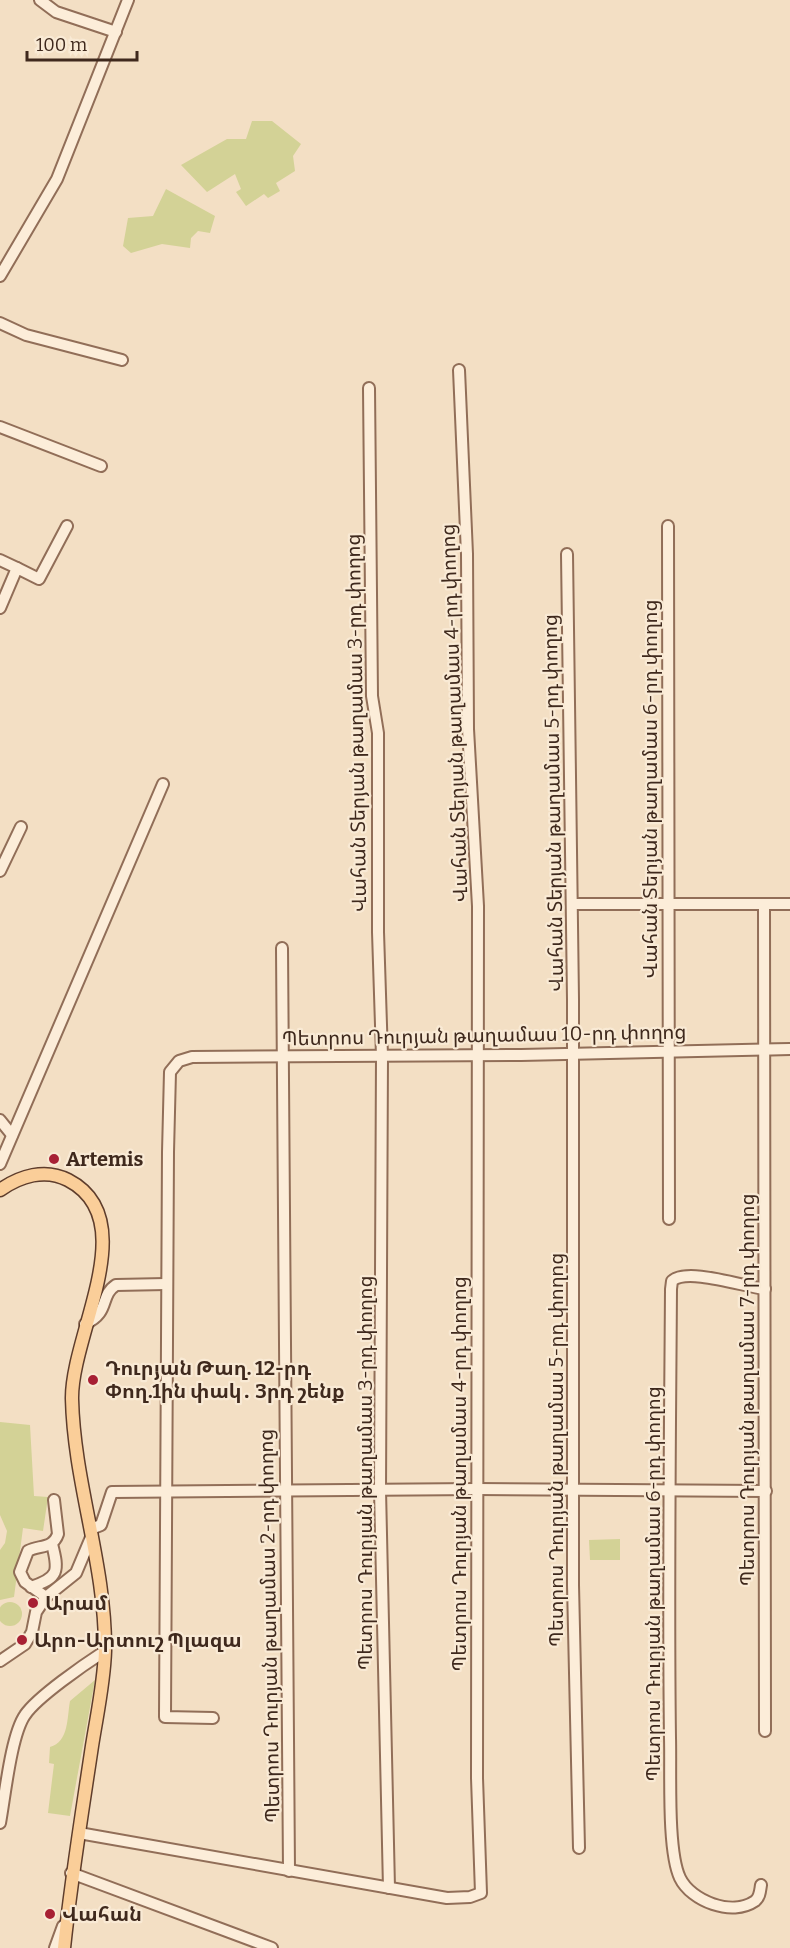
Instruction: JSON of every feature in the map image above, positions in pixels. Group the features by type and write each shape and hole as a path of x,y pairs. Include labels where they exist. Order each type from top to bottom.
{"main road":[{"path":"0,1190 26,1177 38,1174 52,1175 76,1185 96,1207 103,1224 103,1264 74,1371 72,1400 79,1465 103,1601 105,1651 79,1833 71,1873 64,1948"}],"street":[{"path":"40,0 57,12 116,32"},
{"path":"0,276 57,179 128,0"},
{"path":"0,322 26,335 122,360"},
{"name":"Վահան Տերյան թաղամաս 4-րդ փողոց","path":"459,369 467,555 468,729 478,906 476,1055"},
{"name":"Վահան Տերյան թաղամաս 3-րդ փողոց","path":"369,388 372,696 378,733 378,932 382,1056"},
{"path":"0,427 101,466"},
{"path":"0,560 39,579 68,526"},
{"name":"Վահան Տերյան թաղամաս 6-րդ փողոց","path":"668,526 670,1052"},
{"name":"Վահան Տերյան թաղամաս 5-րդ փողոց","path":"567,554 572,1053"},
{"path":"0,608 16,568"},
{"path":"0,1164 163,784"},
{"path":"0,871 21,827"},
{"path":"572,904 790,904"},
{"name":"Պետրոս Դուրյան թաղամաս 7-րդ փողոց","path":"764,905 765,1731"},
{"name":"Պետրոս Դուրյան թաղամաս 2-րդ փողոց","path":"282,948 289,1872"},
{"name":"Պետրոս Դուրյան թաղամաս 10-րդ փողոց","path":"166,1284 170,1072 178,1061 192,1056 476,1055 790,1049"},
{"path":"669,1219 670,1052"},
{"name":"Պետրոս Դուրյան թաղամաս 5-րդ փողոց","path":"572,1053 573,1490 579,1848"},
{"name":"Պետրոս Դուրյան թաղամաս 4-րդ փողոց","path":"389,1888 447,1898 470,1898 481,1893 477,1778 476,1055"},
{"name":"Պետրոս Դուրյան թաղամաս 3-րդ փողոց","path":"382,1056 380,1490 389,1888"},
{"path":"0,1120 12,1135"},
{"name":"Պետրոս Դուրյան թաղամաս 6-րդ փողոց","path":"761,1885 759,1897 753,1902 732,1907 724,1906 708,1902 692,1893 680,1879 677,1868 671,1780 669,1491 672,1281 679,1277 718,1278 738,1286 765,1289"},
{"path":"85,1324 100,1315 111,1288 116,1285 166,1284 168,1493 165,1717 213,1718"},
{"path":"0,1661 25,1644 32,1632 36,1612 46,1598 76,1573 92,1532 101,1525 112,1492 477,1489 766,1491"},
{"path":"31,1587 51,1580 57,1564 52,1544 58,1534 54,1500"},
{"path":"46,1598 25,1582 20,1572 22,1561 31,1549 52,1544"},
{"path":"0,1823 18,1729 26,1713 79,1668 105,1651"},
{"path":"79,1833 389,1888"},
{"path":"71,1873 260,1946 272,1948"},
{"path":"55,1948 67,1915"}],"shaded area":[{"path":"252,121 272,121 301,144 293,156 295,171 276,183 280,191 268,198 264,194 246,206 236,192 241,189 235,174 207,192 181,165 227,139 246,139"},
{"path":"166,189 215,216 210,233 198,231 191,238 190,248 162,244 131,253 123,246 128,218 153,216"},
{"path":"0,1422 30,1425 34,1496 48,1497 43,1531 23,1528 14,1597 0,1600 0,1550 5,1543 7,1531 0,1515"},
{"path":"620,1539 620,1560 590,1560 589,1540"},
{"path":"10,1602 19,1605 22,1614 19,1623 10,1626 1,1623 -2,1614 1,1605"},
{"path":"95,1680 70,1816 48,1813 54,1764 49,1763 50,1747 61,1740 64,1734 70,1701"}],"place":[{"name":"Artemis","path":"54,1159"},
{"name":"Դուրյան Թաղ. 12-րդ Փող.1ին փակ․ 3րդ շենք","path":"93,1380"},
{"name":"Արամ","path":"33,1603"},
{"name":"Արո-Արտուշ Պլազա","path":"22,1640"},
{"name":"Վահան","path":"50,1914"}]}
